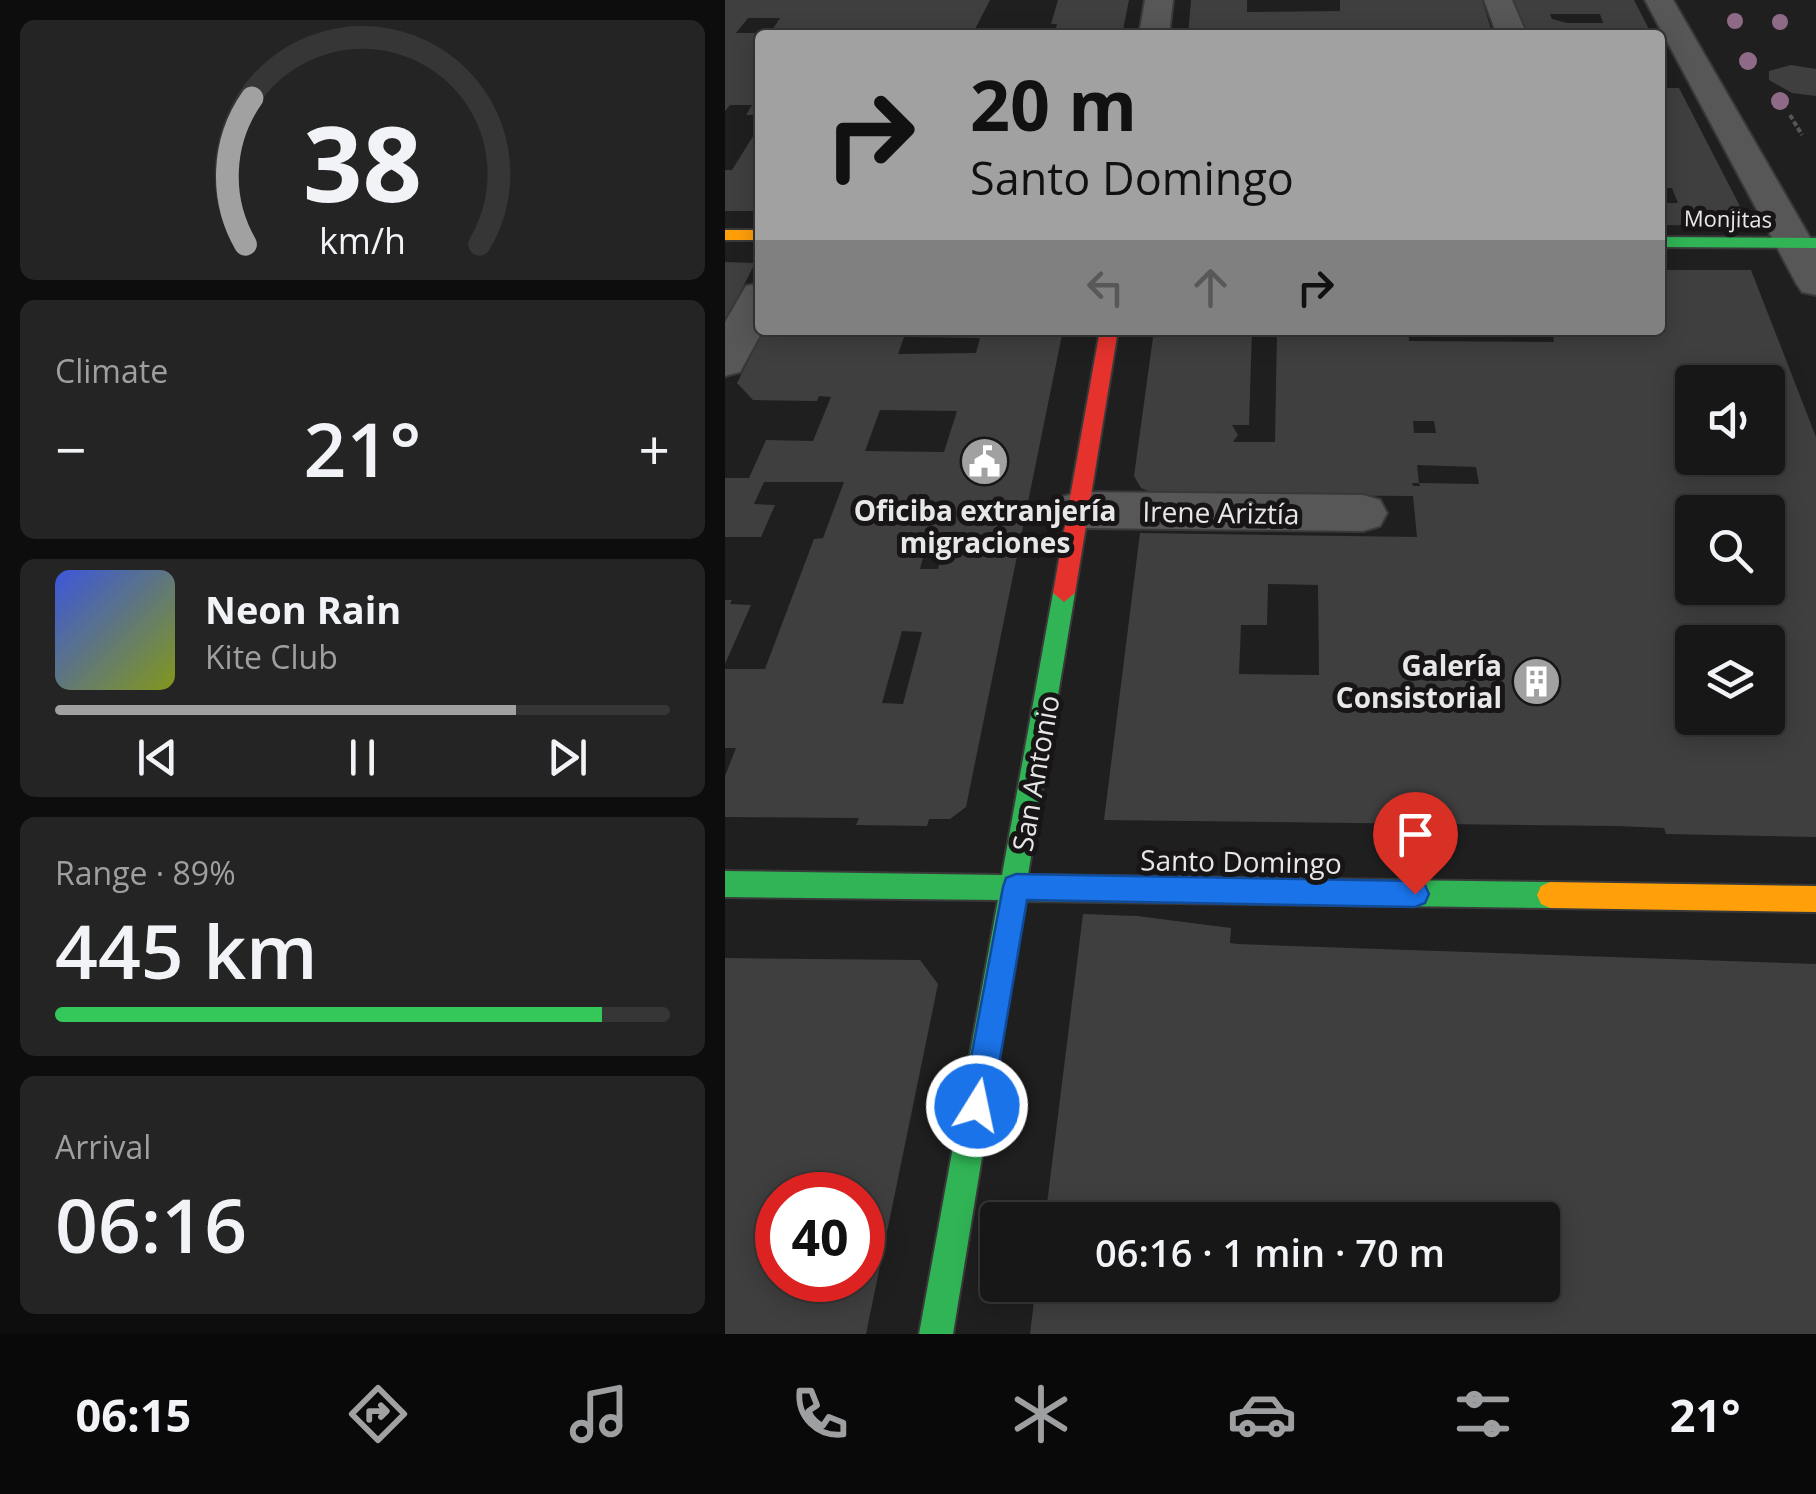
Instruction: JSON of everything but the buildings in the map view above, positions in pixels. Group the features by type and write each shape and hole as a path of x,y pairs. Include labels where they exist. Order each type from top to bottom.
{"street":[{"path":"1155,30 1159,0"},
{"path":"1498,0 1510,30"},
{"path":"1659,0 1702,78 1805,244 1816,282"},
{"path":"1665,77 1702,78"},
{"path":"725,235 755,235"},
{"name":"Monjitas","path":"1665,242 1805,244"},
{"path":"725,362 755,304"},
{"name":"San Antonio","path":"936,1334 1108,335"},
{"name":"Irene Ariztía","path":"1079,510 1363,513"},
{"name":"Santo Domingo","path":"725,884 1816,899"}],"path":[{"path":"1790,115 1802,135"}],"traffic: fast":[{"path":"1665,242 1816,243"},
{"path":"936,1334 1064,593"},
{"path":"725,884 1550,895"}],"traffic: slow":[{"path":"725,235 755,235"},
{"path":"1550,895 1816,899"}],"traffic: jam":[{"path":"1064,593 1108,335"}],"place":[{"name":"Oficiba extranjería migraciones","path":"985,462"},
{"name":"Galería Consistorial","path":"1537,681"}],"route":[{"path":"977,1106 1016,887 1415,894"}]}
